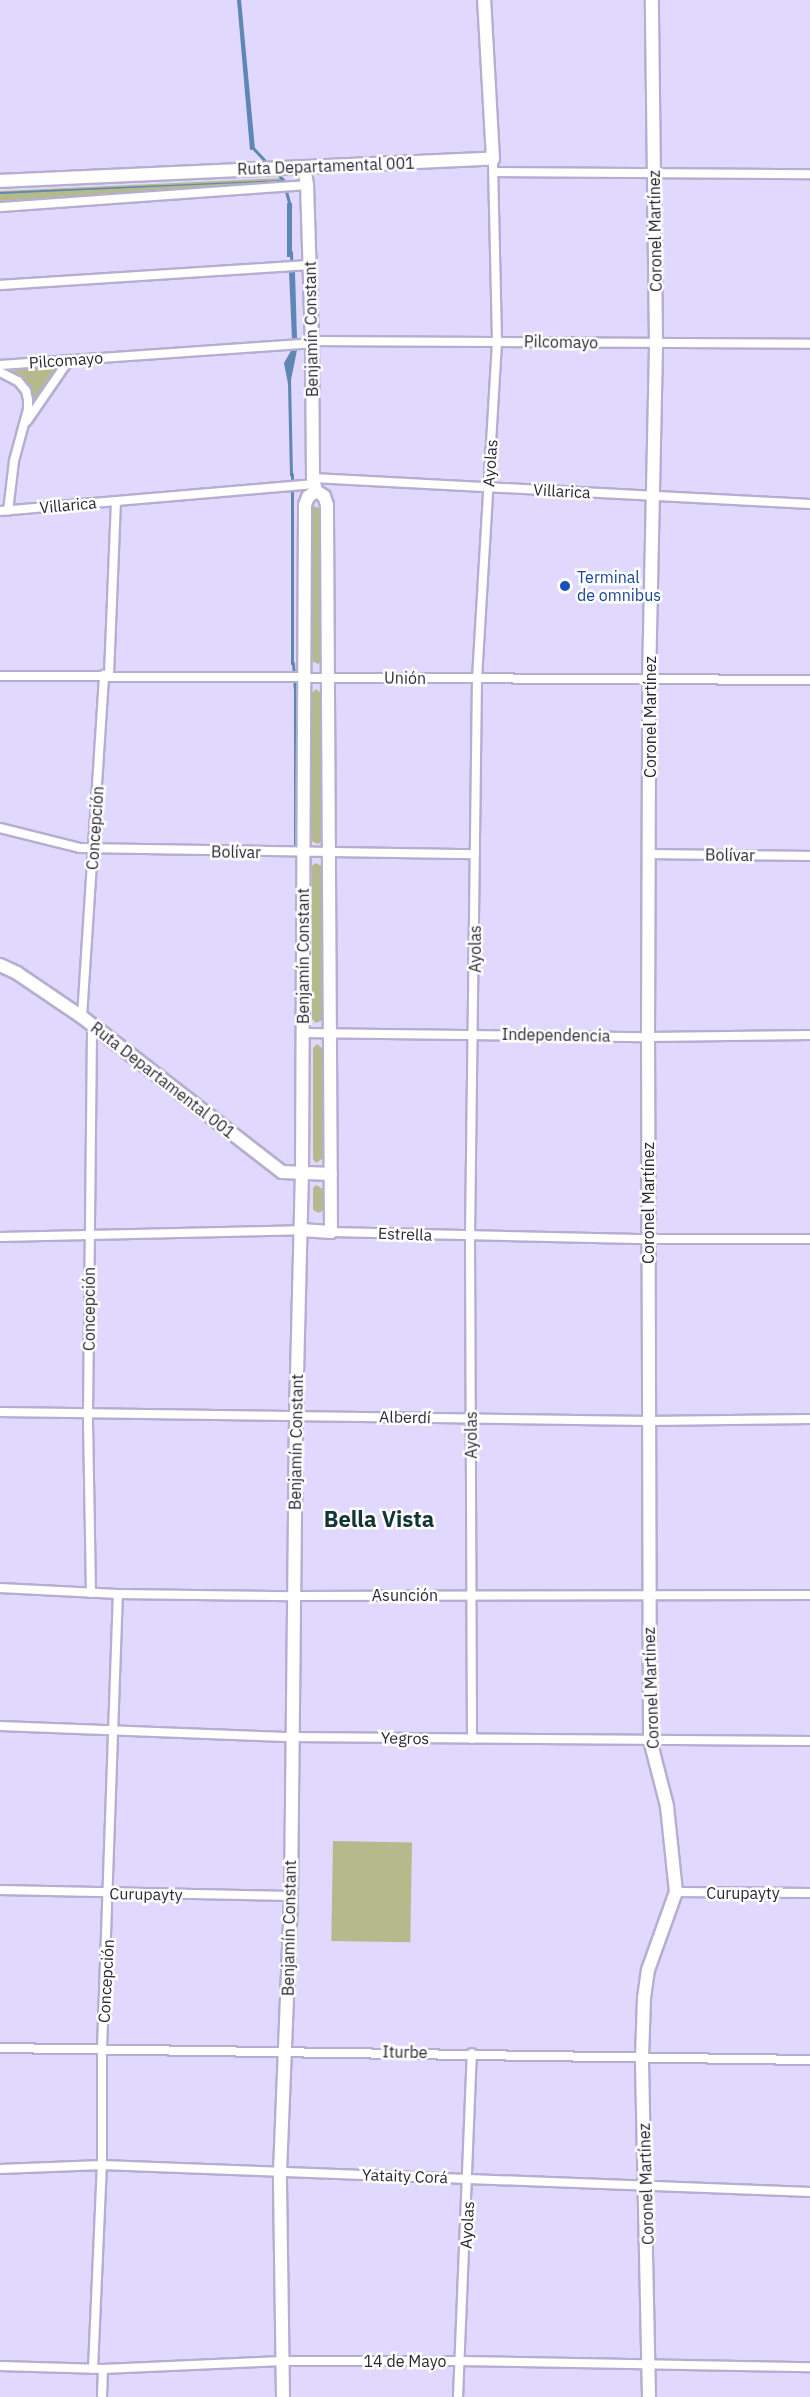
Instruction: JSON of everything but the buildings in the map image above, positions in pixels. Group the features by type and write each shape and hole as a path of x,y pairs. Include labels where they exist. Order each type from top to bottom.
{"street":[{"path":"484,0 493,166 654,175 810,174"},
{"name":"Coronel Martínez","path":"648,2397 650,2366 642,2058 645,1984 676,1892 668,1815 650,1740 649,681 656,343 652,0"},
{"name":"Ruta Departamental 001","path":"0,181 304,167 493,166"},
{"name":"Ayolas","path":"472,1739 470,1236 477,679 497,341 493,166"},
{"name":"Benjamín Constant","path":"283,2397 280,2172 291,1896 293,1596 302,1173 304,853 297,677 305,505 315,484 307,185 304,167"},
{"path":"0,207 307,185"},
{"path":"0,285 309,265"},
{"name":"Pilcomayo","path":"0,365 312,342 810,344"},
{"path":"23,426 69,360"},
{"path":"0,372 18,381 26,391 28,409 4,511"},
{"name":"Benjamín Constant","path":"315,484 324,496 327,505 331,1232"},
{"name":"Villarica","path":"4,511 315,484 488,487 810,504"},
{"name":"Concepción","path":"91,1593 87,1021 94,848 116,501"},
{"name":"Unión","path":"0,676 810,680"},
{"name":"Bolívar","path":"0,828 80,848 329,854 475,854"},
{"name":"Bolívar","path":"650,854 810,856"},
{"name":"Ruta Departamental 001","path":"0,965 17,973 87,1021 282,1172 331,1174"},
{"name":"Independencia","path":"303,1034 474,1033 648,1037 810,1035"},
{"name":"Estrella","path":"0,1237 301,1230 470,1236 810,1239"},
{"name":"Alberdí","path":"0,1412 648,1421 810,1419"},
{"name":"Asunción","path":"0,1588 118,1594 293,1596 810,1595"},
{"name":"Concepción","path":"102,2397 98,2369 102,2049 110,1893 118,1594"},
{"name":"Yegros","path":"0,1726 292,1737 810,1741"},
{"name":"Curupayty","path":"0,1890 291,1896"},
{"name":"Curupayty","path":"676,1892 810,1893"},
{"name":"Iturbe","path":"0,2048 472,2053 810,2060"},
{"name":"Ayolas","path":"458,2397 469,2178 472,2053"},
{"name":"Yataity Corá","path":"0,2169 102,2165 810,2192"},
{"name":"14 de Mayo","path":"0,2366 98,2369 282,2361 459,2361 810,2367"}],"green space":[{"path":"284,178 286,181 284,182 0,201 0,191"},
{"path":"59,367 31,408 32,396 27,384 8,371"},
{"path":"314,506 321,509 321,661 318,664 312,661 311,509"},
{"path":"316,689 321,693 322,841 318,844 312,841 312,693"},
{"path":"315,863 322,866 322,1020 316,1023 312,1019 312,866"},
{"path":"317,1044 322,1048 322,1159 316,1163 313,1159 313,1048"},
{"path":"316,1185 323,1189 323,1210 319,1213 313,1210 313,1188"},
{"path":"333,1841 412,1842 410,1942 331,1941"}],"water":[{"path":"237,0 241,0 255,149 250,150"},
{"path":"284,181 0,194 0,192"},
{"path":"287,203 292,203 292,257 287,257"},
{"path":"289,272 295,272 297,339 292,339"},
{"path":"292,349 297,350 291,380 293,477 290,476 288,384 284,363"},
{"path":"291,497 294,497 294,665 291,665"},
{"path":"294,687 296,687 296,845 294,845"}],"waterway":[{"path":"253,148 269,165"},
{"path":"276,172 283,180 290,207"},
{"path":"291,252 292,276"},
{"path":"292,474 292,500"},
{"path":"293,663 295,689"}],"place":[{"name":"Terminal de omnibus","path":"565,586"}],"district":[{"name":"Bella Vista","path":"379,1519"}]}
